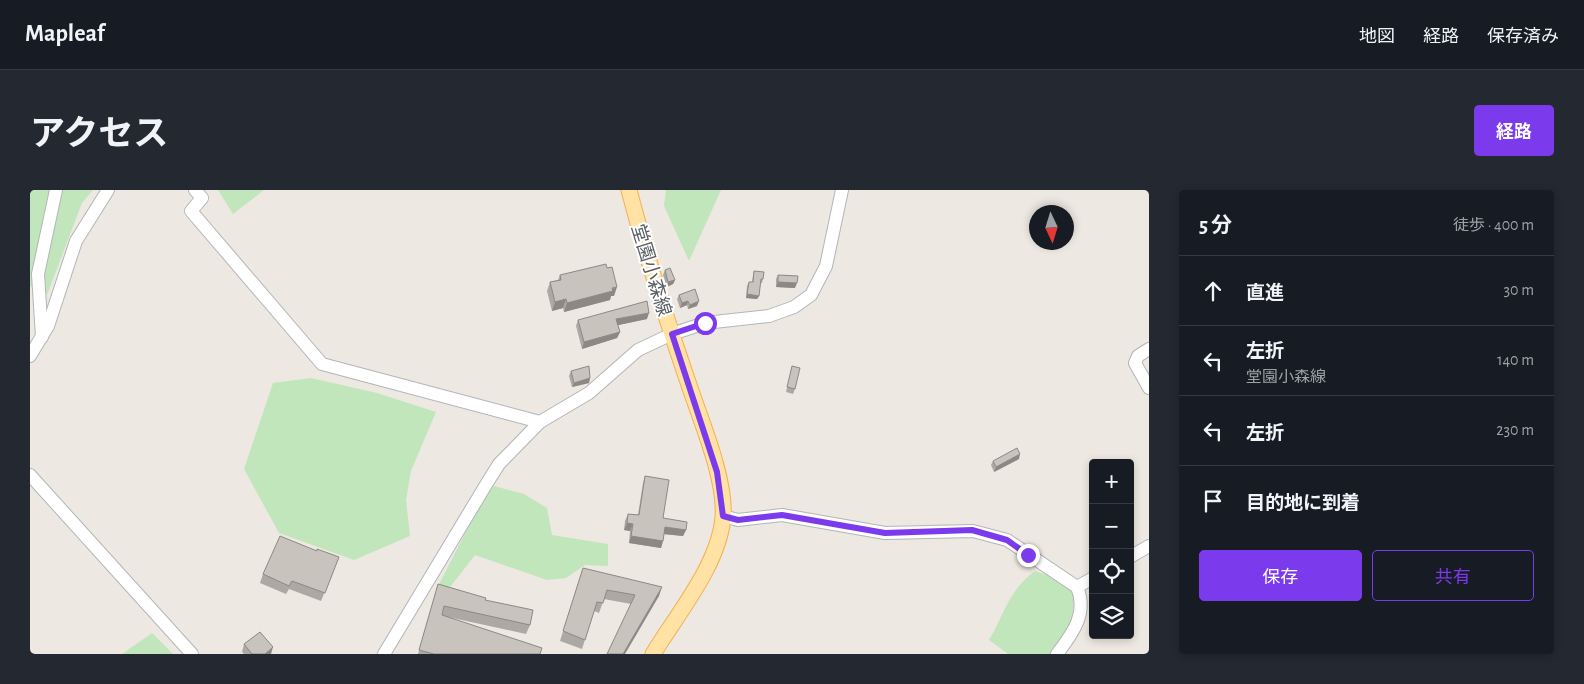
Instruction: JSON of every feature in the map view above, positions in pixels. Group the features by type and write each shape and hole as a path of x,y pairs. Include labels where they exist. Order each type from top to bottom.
{"main road":[{"name":"堂園小森線","path":"629,190 650,268 717,472 723,516 716,547 696,587 653,654"}],"street":[{"path":"42,337 38,274 56,190"},
{"path":"30,356 48,326 76,241 108,190"},
{"path":"196,190 202,198 190,211 322,364 540,422"},
{"path":"384,654 495,470 540,422 589,392 638,350 672,334 705,323 769,316 794,307 812,295 826,266 842,194"},
{"path":"1149,349 1138,356 1135,363 1149,388"},
{"path":"30,476 192,654"},
{"path":"723,516 738,520 782,515 885,533 972,530 1007,540 1077,587 1081,597 1081,613 1076,630 1057,654"},
{"path":"1134,555 1149,546"},
{"path":"1077,587 1089,580"}],"green space":[{"path":"30,190 93,190 82,203 47,295 30,286"},
{"path":"218,190 264,190 233,214"},
{"path":"666,190 721,190 689,261 664,206"},
{"path":"311,378 377,393 436,412 411,471 406,500 410,536 354,560 279,533 244,469 273,383"},
{"path":"490,485 524,494 547,508 552,535 608,544 608,566 585,565 566,578 547,580 475,555 447,591 438,586"},
{"path":"1035,571 1047,575 1074,592 1075,618 1051,654 1008,654 989,640 1019,586"},
{"path":"152,633 173,654 122,654"}],"building":[{"path":"606,264 607,268 612,267 617,287 612,288 613,291 567,303 566,299 555,302 550,282 561,280 560,275"},
{"path":"670,268 675,280 668,282 665,270"},
{"path":"754,271 764,272 763,279 761,279 759,296 747,294 749,282 753,282"},
{"path":"778,275 798,276 797,283 778,282"},
{"path":"695,289 699,301 690,305 688,301 682,303 679,295"},
{"path":"647,301 649,313 616,319 620,332 584,342 578,320"},
{"path":"589,366 590,378 574,383 571,371"},
{"path":"792,366 800,368 795,389 787,387"},
{"path":"1017,448 1020,454 996,467 993,461"},
{"path":"645,476 669,480 663,518 687,522 686,530 665,527 663,541 631,536 633,524 627,523 628,514 639,515"},
{"path":"280,536 317,551 317,549 339,557 325,593 292,581 289,586 263,574"},
{"path":"583,568 662,587 623,654 607,654 635,595 607,590 603,603 597,602 585,640 563,631"},
{"path":"438,584 486,598 485,600 533,610 530,625 444,606 442,615 542,648 540,654 434,654 419,650"},
{"path":"260,632 273,647 265,654 252,654 244,644"}],"route":[{"path":"705,323 672,334 717,472 723,516 738,520 782,515 885,533 972,530 1007,540 1028,555"}]}
